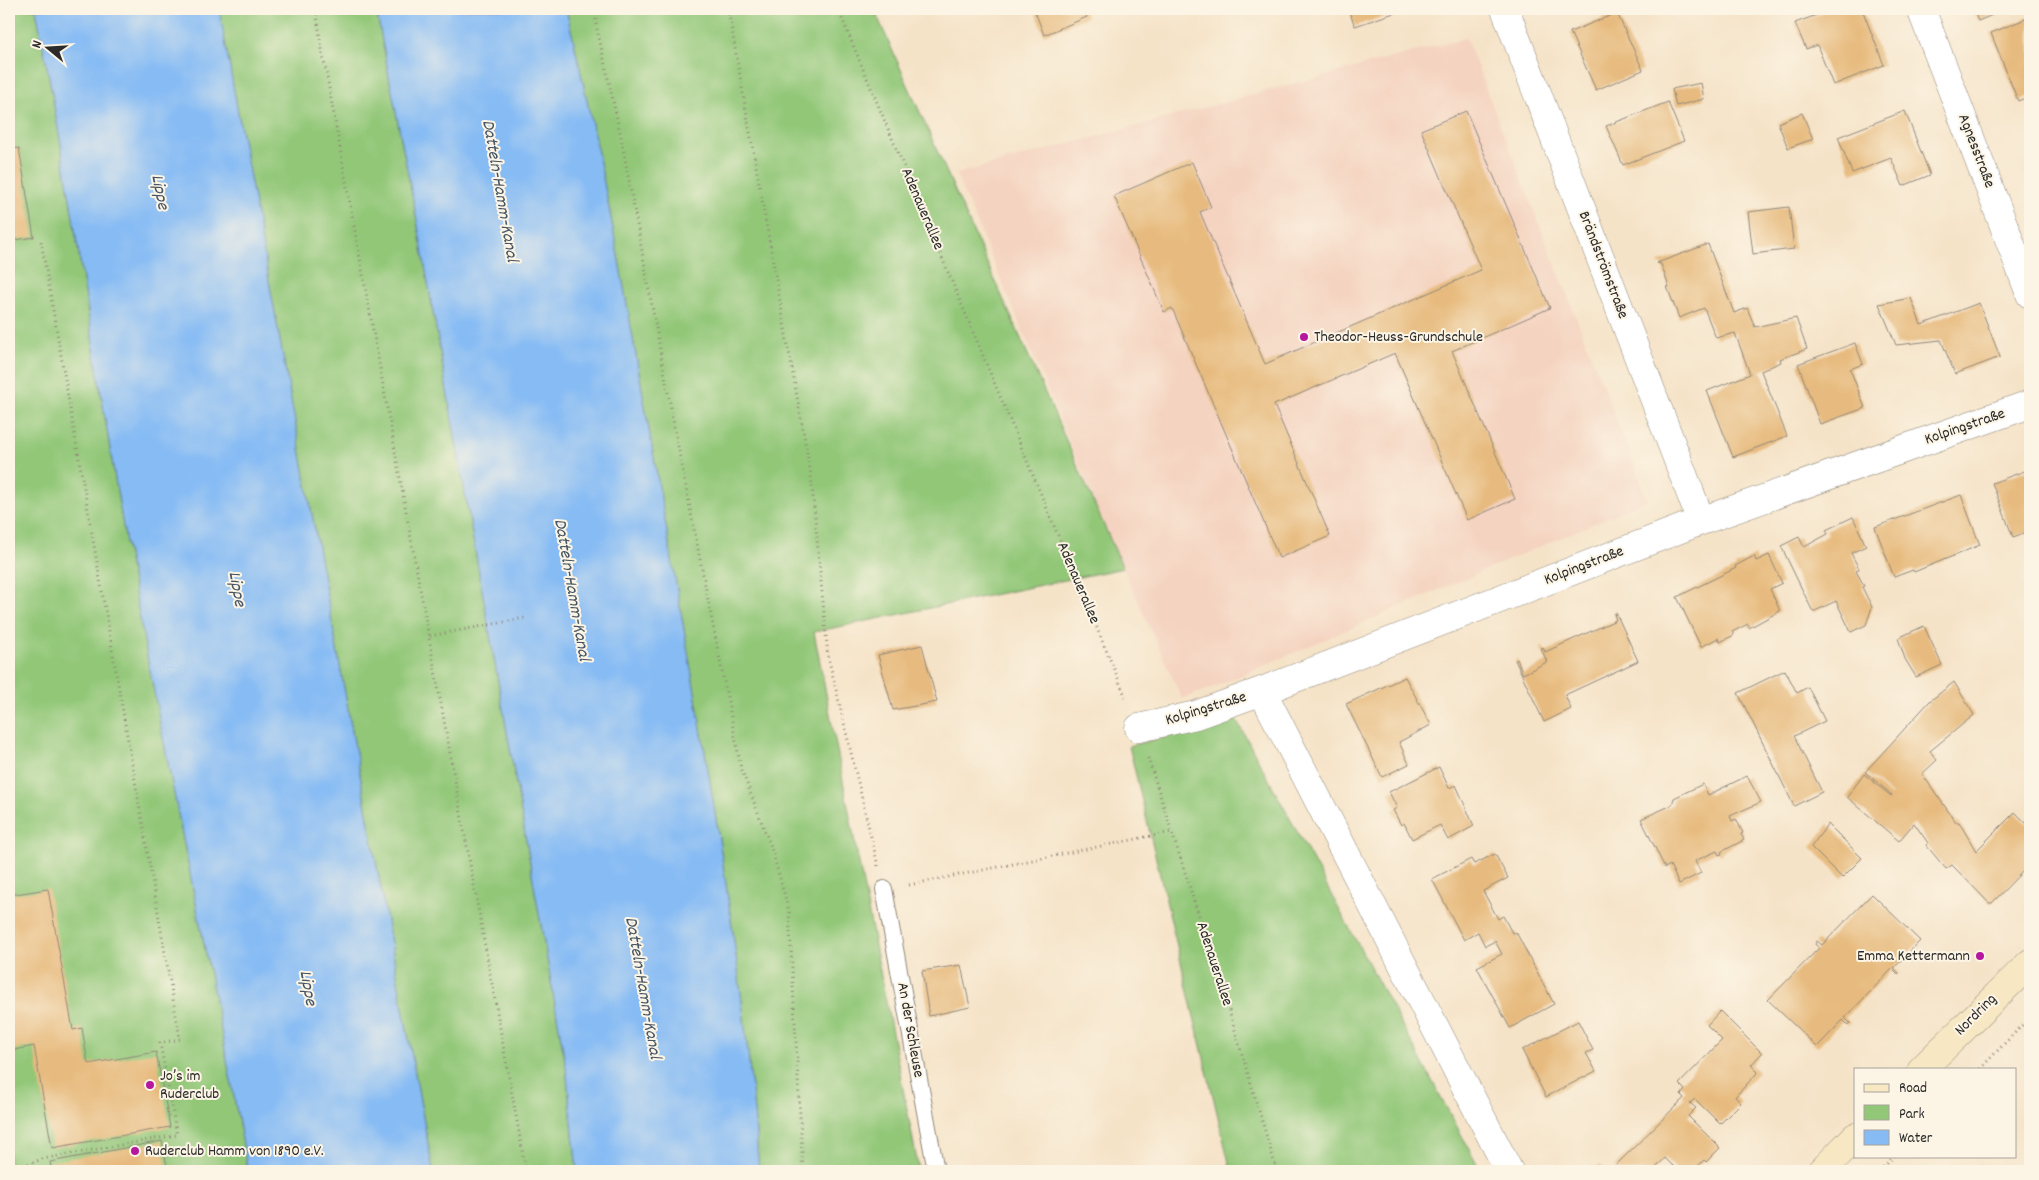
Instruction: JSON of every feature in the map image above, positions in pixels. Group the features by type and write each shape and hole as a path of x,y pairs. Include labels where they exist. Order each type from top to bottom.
{"main road":[{"name":"Nordring","path":"1923,1068 2030,963"},
{"path":"1822,1171 1854,1138"}],"street":[{"name":"Brändströmstraße","path":"1505,9 1701,521"},
{"name":"Agnesstraße","path":"1921,9 2030,294"},
{"name":"Kolpingstraße","path":"1139,728 1196,715 1701,521 2030,404"},
{"path":"1262,691 1508,1171"}],"lane":[{"name":"An der Schleuse","path":"884,889 936,1171"}],"path":[{"path":"316,9 324,63 526,1171"},
{"path":"596,9 596,24 620,132 679,452 741,768 771,847 789,911 803,1171"},
{"path":"728,9 811,475 828,656 884,889 1171,832"},
{"name":"Adenauerallee","path":"838,9 1139,728 1222,988 1277,1171"},
{"path":"9,1171 42,1159 177,1135 160,1043 180,1039 41,241"},
{"path":"429,636 525,618"},
{"path":"1981,1068 2030,1018"},
{"path":"1880,1171 1892,1158"}],"shaded area":[{"name":"Theodor-Heuss-Grundschule","path":"1466,38 1648,500 1214,687 1182,699 1123,568 956,174"}],"green space":[{"path":"9,9 36,9 62,149 131,571 248,1171 9,1171"},
{"path":"219,9 376,9 418,226 566,1067 577,1171 433,1171"},
{"path":"566,9 874,9 1123,568 814,632 919,1171 759,1171 752,1091 733,931 708,771 621,270 595,139"},
{"path":"1236,719 1481,1171 1231,1171 1129,746"}],"water":[{"name":"Lippe","path":"36,9 219,9 433,1171 248,1171 131,571 62,149"},
{"name":"Datteln-Hamm-Kanal","path":"376,9 566,9 595,139 621,270 708,771 733,931 752,1091 759,1171 577,1171 566,1067 418,226"}],"building":[{"path":"1034,9 1084,9 1087,17 1044,35"},
{"path":"1348,9 1406,9 1355,26"},
{"path":"1833,9 1862,9 1884,65 1833,85 1817,45 1806,49 1795,23"},
{"path":"1973,9 2002,9 2002,11 1978,21"},
{"path":"1617,13 1643,70 1596,90 1570,32"},
{"path":"2030,17 2030,96 2018,101 1991,33"},
{"path":"1701,83 1704,99 1676,106 1672,89"},
{"path":"1668,102 1684,141 1623,165 1606,126"},
{"path":"1466,111 1550,308 1452,351 1515,499 1467,520 1395,353 1274,405 1330,536 1279,558 1172,308 1164,312 1114,196 1192,162 1211,207 1200,212 1265,364 1481,270 1421,130"},
{"path":"1905,111 1930,175 1903,186 1891,158 1852,173 1838,137"},
{"path":"1802,113 1813,139 1788,148 1778,123"},
{"path":"19,148 34,237 9,241 9,149"},
{"path":"1789,207 1794,249 1753,254 1748,212"},
{"path":"1708,244 1734,313 1747,308 1755,327 1796,318 1807,349 1780,359 1781,362 1761,371 1787,436 1733,457 1707,391 1750,374 1735,333 1716,338 1704,308 1679,318 1667,287 1669,287 1661,264 1657,263"},
{"path":"1911,298 1921,325 1979,303 2000,357 1955,374 1941,340 1896,345 1879,304"},
{"path":"1855,343 1863,364 1850,369 1865,408 1820,424 1798,364"},
{"path":"2030,469 2030,531 2013,537 1992,483"},
{"path":"1961,495 1980,545 1914,572 1913,570 1894,577 1875,527"},
{"path":"1853,517 1866,546 1851,553 1859,569 1856,571 1864,586 1862,587 1872,607 1866,625 1851,632 1836,601 1813,612 1781,546 1799,537 1804,547 1828,534 1826,530"},
{"path":"1769,555 1782,583 1770,589 1780,611 1749,628 1748,624 1732,632 1734,635 1720,642 1718,638 1701,647 1677,597 1736,568 1735,566 1754,556 1756,561"},
{"path":"1616,613 1638,661 1565,695 1571,709 1544,722 1515,660 1517,659 1523,674 1547,662 1541,648 1543,647 1545,652 1616,620 1614,614"},
{"path":"1924,626 1942,665 1916,677 1905,659 1898,638"},
{"path":"922,645 937,702 893,710 878,655"},
{"path":"1785,670 1797,693 1808,687 1825,721 1794,736 1822,792 1794,806 1738,693"},
{"path":"1405,677 1431,725 1399,742 1409,764 1382,777 1346,704"},
{"path":"1954,682 1974,715 1930,751 1937,760 1922,774 1956,822 1959,822 1976,851 2015,812 2030,827 2030,864 1992,903 1989,903 1952,865 1946,869 1926,845 1928,843 1914,823 1899,841 1847,797 1864,774 1892,795 1865,772 1930,701"},
{"path":"1439,767 1449,788 1456,785 1474,826 1448,840 1440,825 1412,839 1404,823 1401,825 1393,810 1397,808 1389,792"},
{"path":"1747,776 1761,802 1730,816 1732,821 1736,819 1743,833 1741,834 1744,840 1721,852 1722,854 1719,855 1717,851 1695,861 1701,873 1679,884 1670,865 1665,868 1641,819 1672,805 1674,798 1703,784 1708,795"},
{"path":"1828,824 1862,858 1842,878 1811,847"},
{"path":"1495,854 1508,878 1483,891 1498,919 1503,916 1512,933 1516,932 1554,1004 1510,1028 1477,967 1502,954 1495,941 1485,946 1478,932 1464,940 1432,879 1471,859 1474,864"},
{"path":"48,889 73,1030 82,1028 88,1064 156,1052 170,1127 52,1148 34,1046 9,1051 9,895"},
{"path":"1872,894 1920,941 1894,968 1899,973 1898,975 1892,969 1845,1018 1850,1023 1848,1025 1843,1020 1817,1047 1768,1000 1819,948 1815,944 1817,941 1822,945"},
{"path":"961,965 970,1007 929,1016 922,971"},
{"path":"1720,1011 1762,1053 1751,1065 1758,1072 1735,1097 1741,1103 1720,1124 1695,1099 1690,1103 1696,1108 1688,1116 1720,1148 1706,1162 1704,1160 1693,1171 1678,1171 1665,1158 1653,1171 1621,1171 1615,1166 1684,1098 1681,1095 1685,1090 1679,1084 1722,1040 1707,1025"},
{"path":"1578,1021 1593,1050 1586,1053 1596,1071 1546,1097 1522,1050"},
{"name":"Ruderclub Hamm von 1890 e.V.","path":"162,1141 168,1171 52,1171 50,1162"},
{"path":"1600,1165 1606,1171 1593,1171"},
{"path":"1980,1165 1995,1171 1977,1171"}],"place":[{"name":"Theodor-Heuss-Grundschule","path":"1304,337"},
{"name":"Emma Kettermann","path":"1980,956"},
{"name":"Jo’s im Ruderclub","path":"150,1085"},
{"name":"Ruderclub Hamm von 1890 e.V.","path":"135,1151"}]}
